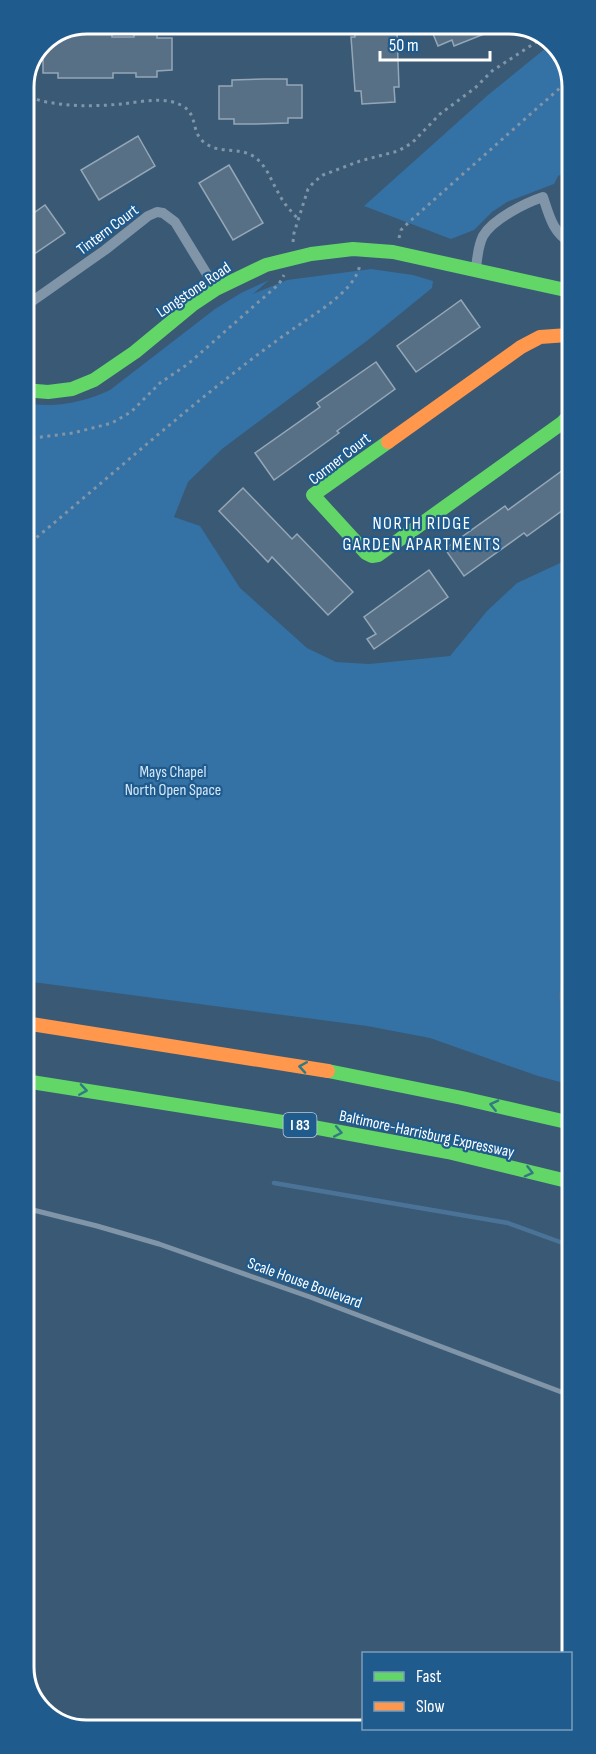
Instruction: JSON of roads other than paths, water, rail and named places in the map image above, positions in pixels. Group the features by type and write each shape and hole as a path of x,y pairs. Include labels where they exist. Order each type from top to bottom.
{"main road":[{"name":"Longstone Road","path":"34,391 53,393 95,379 113,368 192,305 216,289 262,266 294,257 329,251 362,249 396,252 562,289"},
{"name":"Cormer Court","path":"562,335 540,337 521,347 313,495 366,553 372,556 378,555 562,423"},
{"path":"34,1024 310,1068 462,1098 562,1122"},
{"name":"Baltimore-Harrisburg Expressway","path":"34,1082 302,1125 447,1152 562,1180"}],"street":[{"path":"476,269 484,234 519,207 543,197 554,227 562,237"},
{"name":"Tintern Court","path":"34,300 105,250 148,216 157,213 170,217 175,222 216,289"}],"lane":[{"name":"Scale House Boulevard","path":"34,1211 159,1244 562,1392"}],"waterway":[{"path":"562,990 562,1002"},
{"path":"274,1183 508,1223 562,1243"}],"district":[{"name":"NORTH RIDGE GARDEN APARTMENTS","path":"422,533"}],"park label":[{"name":"Mays Chapel North Open Space","path":"173,780"}]}
